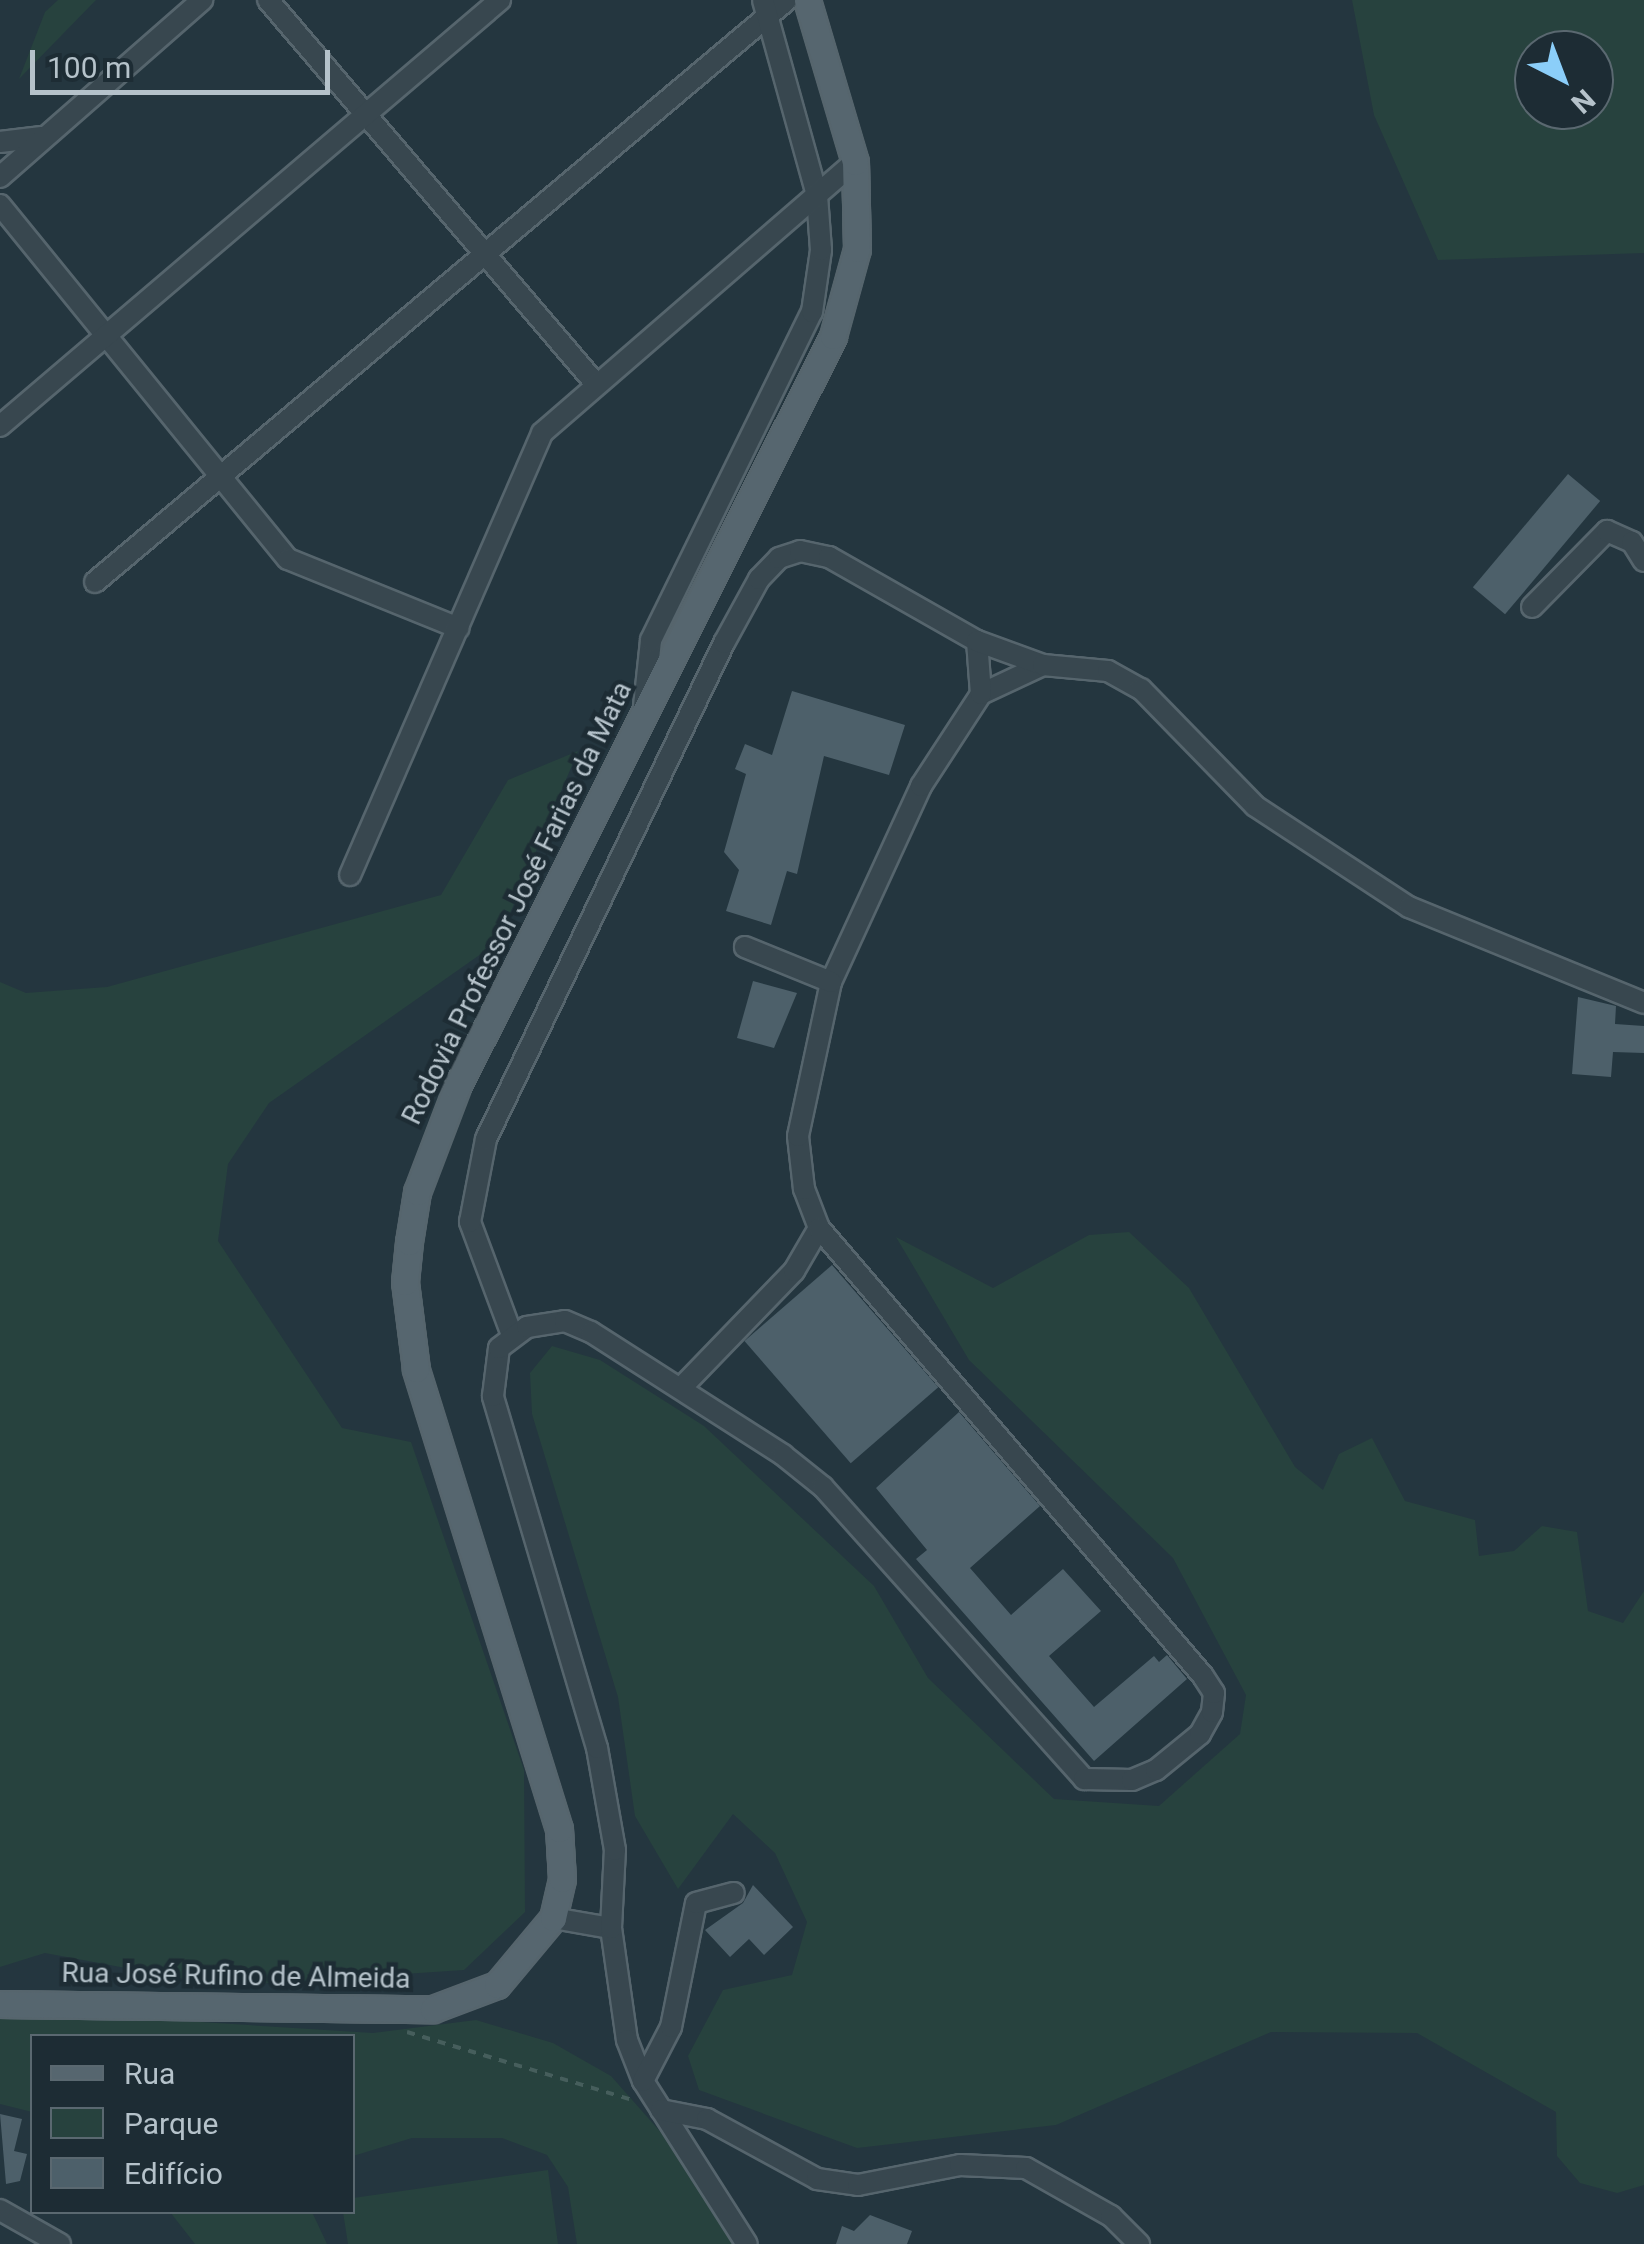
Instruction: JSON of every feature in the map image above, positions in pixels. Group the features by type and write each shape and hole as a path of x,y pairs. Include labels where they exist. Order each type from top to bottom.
{"main road":[{"name":"Rodovia Professor José Farias da Mata","path":"553,1918 562,1880 558,1829 416,1369 405,1282 418,1192 457,1086 644,706 833,336 857,249 855,162 807,0"},
{"name":"Rua José Rufino de Almeida","path":"0,2004 433,2008 497,1985 553,1918"}],"street":[{"path":"0,177 202,0"},
{"path":"268,0 596,384"},
{"path":"0,426 500,0"},
{"path":"95,582 484,254 765,8 787,0"},
{"path":"644,706 651,640 812,312 821,250 817,195 765,8"},
{"path":"0,142 42,137"},
{"path":"350,876 542,433 855,162"},
{"path":"0,204 303,570 460,628"},
{"path":"1532,608 1607,531 1632,542 1644,560"},
{"path":"512,1335 470,1222 486,1139 758,579 779,558 800,551 829,557 977,641 1043,665"},
{"path":"977,641 981,694"},
{"path":"747,2244 643,2081 627,2040 611,1928 616,1850 607,1794 493,1396 492,1367 512,1335 565,1321 681,1388 822,1487 1084,1779 1132,1780 1176,1760 1200,1734 1214,1693 819,1228 798,1136 831,982 921,786 981,694 1043,665 1075,662 1141,689 1255,806 1409,907 1644,1002"},
{"path":"744,948 831,982"},
{"path":"681,1388 794,1272 819,1228"},
{"path":"643,2081 671,2027 696,1903 734,1892"},
{"path":"553,1918 611,1928"},
{"path":"661,2110 707,2119 818,2180 858,2185 960,2166 1026,2168 1095,2205 1139,2244"},
{"path":"0,2210 60,2244"}],"path":[{"path":"402,2031 529,2063 661,2110"}],"green space":[{"path":"58,0 96,0 19,79 45,12"},
{"path":"1352,0 1644,0 1644,253 1438,260 1374,115"},
{"path":"578,751 498,942 269,1103 228,1164 218,1241 342,1428 411,1442 524,1770 525,1912 464,1970 223,1986 45,1953 0,1967 0,982 26,993 107,987 441,895 508,780"},
{"path":"1129,1232 1189,1288 1295,1467 1323,1490 1339,1454 1372,1438 1405,1501 1475,1520 1479,1556 1514,1551 1542,1526 1577,1532 1588,1611 1623,1623 1644,1591 1644,2185 1617,2193 1580,2183 1557,2156 1556,2112 1417,2033 1271,2032 1056,2125 857,2148 699,2090 688,2056 723,1990 792,1975 807,1922 775,1853 733,1814 678,1889 635,1816 618,1697 532,1414 530,1373 552,1346 600,1360 704,1426 874,1586 928,1678 1054,1799 1159,1806 1240,1734 1246,1695 1173,1558 969,1360 896,1237 993,1288 1089,1235"},
{"path":"75,2014 373,2033 476,2020 553,2043 611,2076 672,2145 738,2244 577,2244 568,2187 547,2155 502,2138 412,2138 355,2155 355,2034 30,2034 30,2112 0,2104 0,2015"},
{"path":"548,2170 558,2244 348,2244 343,2214 355,2214 355,2198"},
{"path":"172,2214 313,2214 327,2244 195,2244"}],"building":[{"path":"1568,474 1600,501 1505,614 1473,587"},
{"path":"792,691 905,725 889,775 824,756 797,874 787,871 771,925 726,911 739,870 724,852 746,774 735,769 745,744 772,755"},
{"path":"753,981 797,993 774,1048 737,1038"},
{"path":"1578,997 1616,1006 1615,1024 1644,1026 1644,1053 1613,1052 1611,1077 1572,1074"},
{"path":"832,1265 938,1387 851,1463 744,1341"},
{"path":"959,1412 1040,1506 970,1568 1011,1615 1063,1569 1101,1611 1049,1656 1094,1707 1154,1656 1159,1662 1167,1655 1187,1679 1094,1761 916,1559 927,1550 876,1488"},
{"path":"753,1885 793,1927 764,1955 749,1939 730,1957 705,1930 743,1903"},
{"path":"0,2114 22,2119 14,2151 27,2154 20,2181 6,2184"},
{"path":"870,2215 912,2231 907,2244 836,2244 842,2226 854,2231"}]}
